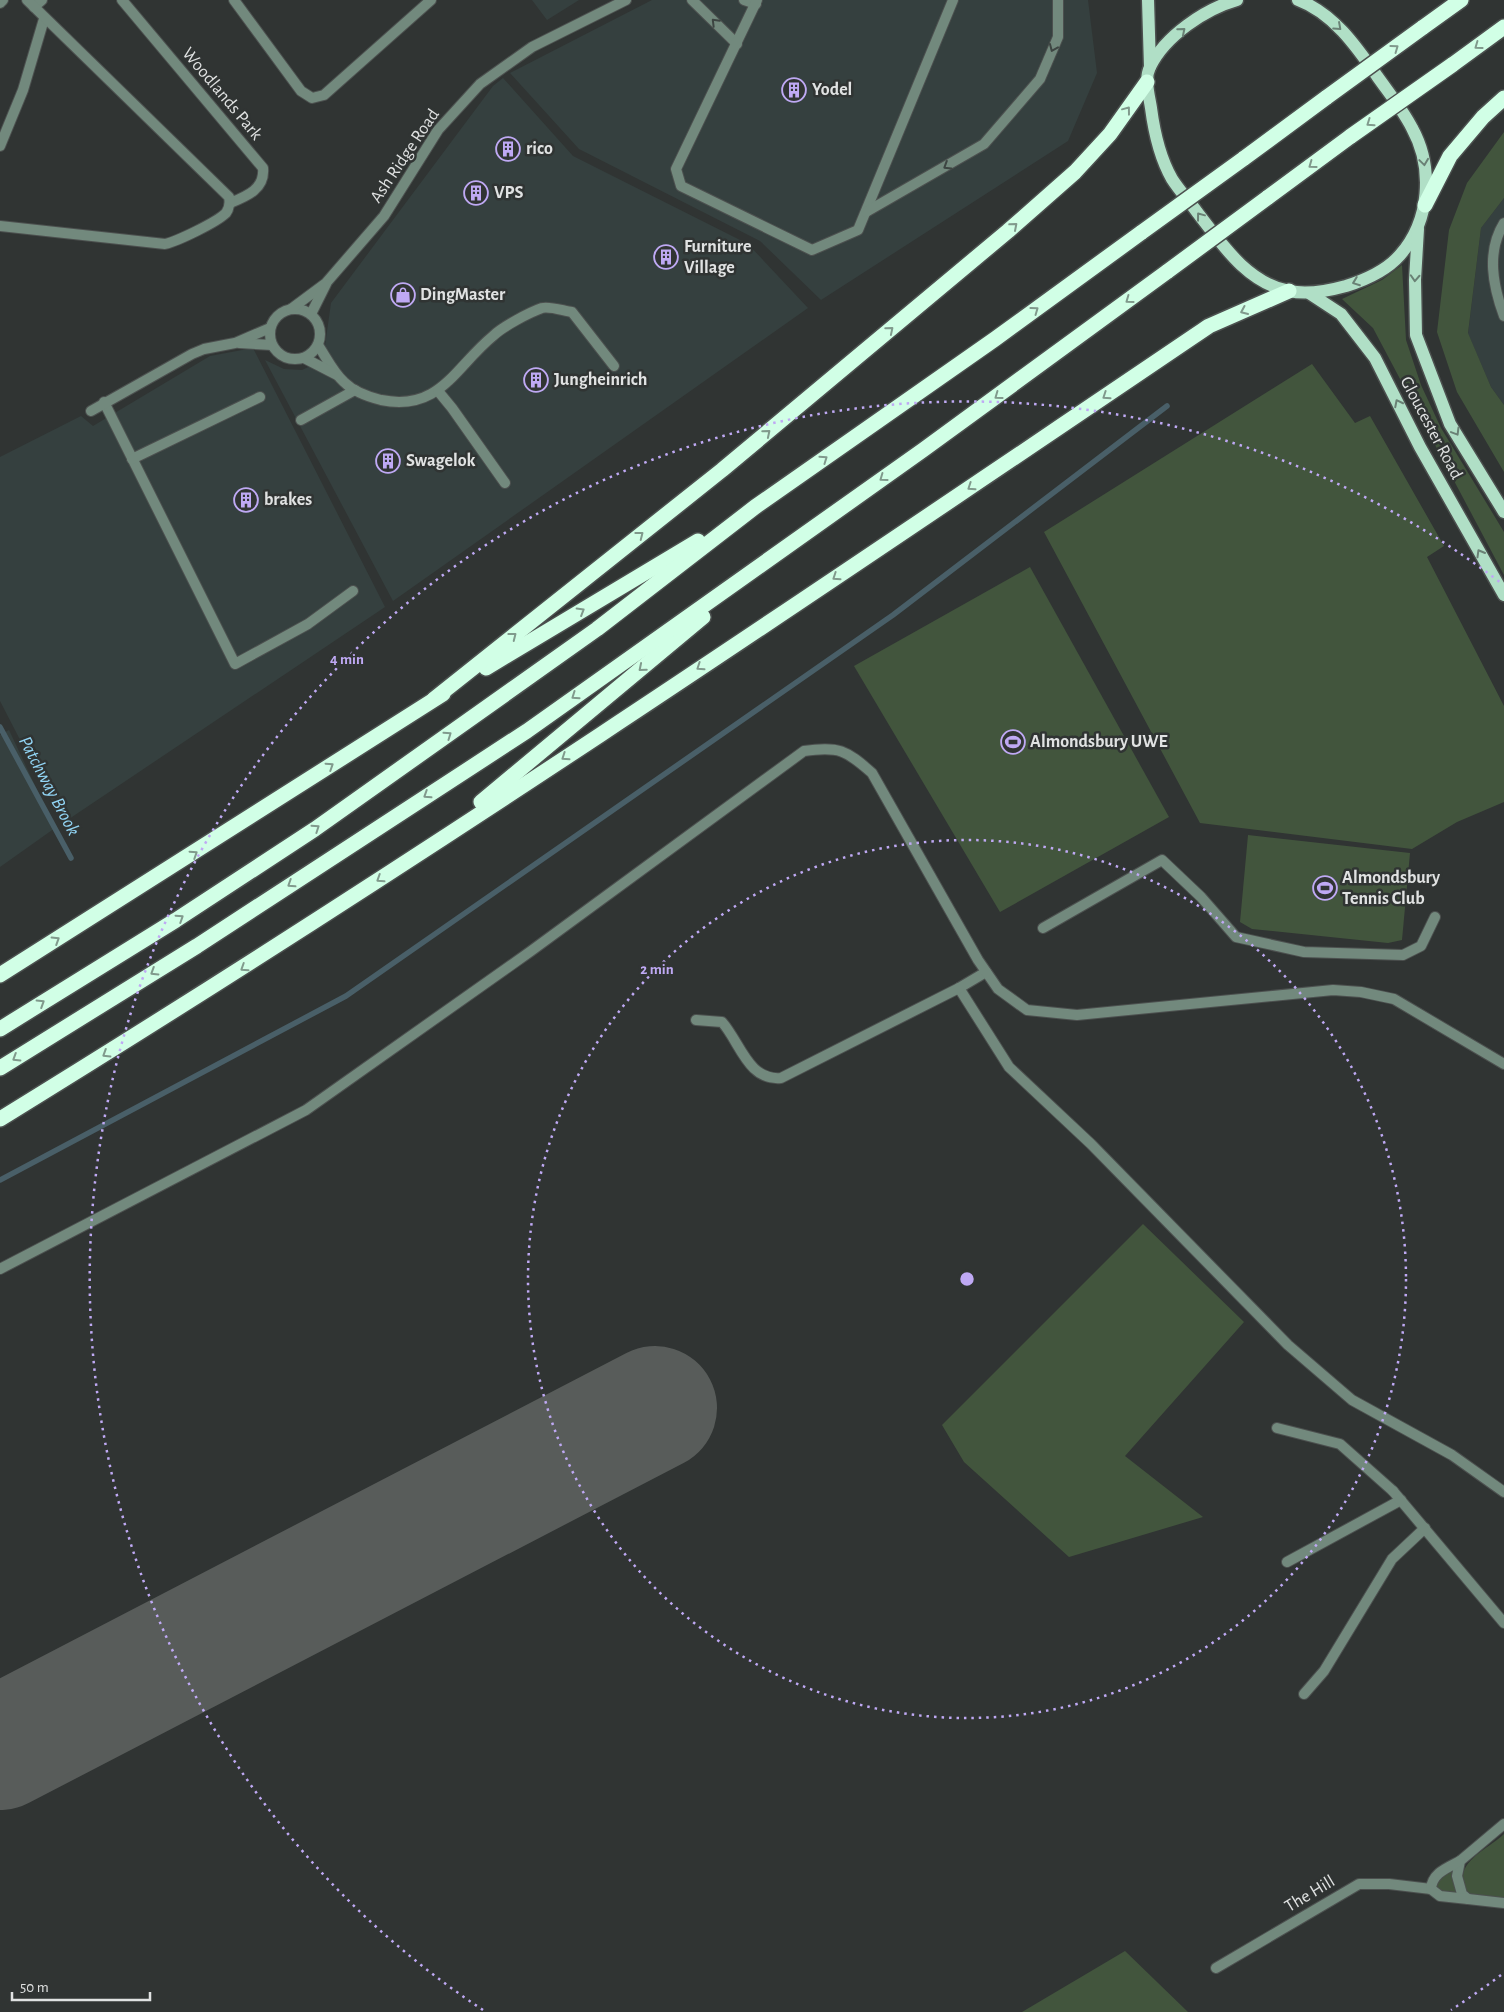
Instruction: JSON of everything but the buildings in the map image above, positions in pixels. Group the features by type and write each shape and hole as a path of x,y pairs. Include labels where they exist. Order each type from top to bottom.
{"highway":[{"path":"0,1029 176,920 315,829 598,629 755,507 995,339 1461,0"},
{"path":"0,1068 197,946 527,731 787,547 1351,136 1504,27"},
{"path":"434,699 722,470 1008,231 1081,166 1110,134 1149,75"},
{"path":"1425,205 1450,156 1483,117 1504,98"},
{"path":"0,1120 196,998 421,853 1209,326 1288,291"},
{"path":"0,975 434,699 755,507"},
{"path":"421,853 787,547"}],"main road":[{"path":"1148,0 1149,75 1154,126 1172,178 1226,251 1249,272 1272,285 1288,291 1309,293 1333,290 1376,274 1399,256 1418,229 1425,205 1425,168 1422,151 1412,127 1355,44 1337,25 1298,0"},
{"path":"1149,75 1170,41 1204,13 1237,0"},
{"name":"Gloucester Road","path":"1418,229 1415,280 1416,335 1450,424 1504,512"},
{"name":"Gloucester Road","path":"1309,293 1341,314 1375,358 1420,447 1504,595"}],"street":[{"path":"0,3 3,0"},
{"name":"Woodlands Park","path":"0,226 166,244 177,242 226,212 230,203 242,198 261,184 264,177 263,168 122,0"},
{"path":"234,0 301,91 312,98 324,95 431,0"},
{"name":"Ash Ridge Road","path":"291,309 326,283 384,216 438,130 480,84 532,47 626,0"},
{"path":"692,0 737,44"},
{"path":"744,0 757,2 676,169 681,186 812,250 858,230 953,0"},
{"path":"866,212 984,144 1040,79 1058,37 1058,0"},
{"path":"34,2 44,19 229,198 230,203"},
{"path":"0,146 23,90 44,19"},
{"path":"1504,223 1496,235 1492,260 1495,292 1504,316"},
{"name":"Ash Ridge Road","path":"311,314 326,283"},
{"path":"91,411 104,402 204,349 235,343 270,328 278,315 291,309 298,309 311,314 320,328 318,345 345,384 375,398 395,402 416,400 438,391 450,381 493,335 544,307 572,312 614,366"},
{"path":"270,328 272,345 276,352 289,359 304,358 338,375"},
{"path":"235,343 272,345"},
{"path":"304,358 318,345"},
{"path":"301,420 355,390"},
{"path":"438,391 505,483"},
{"path":"132,459 260,397"},
{"path":"104,402 234,664 308,624 353,591"},
{"path":"0,1269 306,1110 531,951 804,751 830,747 852,755 872,772 923,865 986,972 998,989 1027,1010 1078,1015 1334,990 1361,992 1394,999 1504,1064"},
{"path":"1044,928 1162,860 1202,897 1236,937 1304,952 1403,955 1421,946 1435,917"},
{"path":"696,1020 722,1022 752,1067 772,1079 781,1078 959,988 986,972"},
{"path":"959,988 1009,1067 1091,1144 1288,1345 1352,1400 1452,1455 1504,1492"},
{"path":"1277,1428 1340,1444 1393,1490 1504,1623"},
{"path":"1287,1562 1401,1500"},
{"path":"1304,1694 1324,1671 1392,1559 1425,1528"},
{"path":"1431,1889 1437,1873 1460,1862 1504,1824"},
{"path":"1460,1862 1457,1876 1462,1894 1468,1899"},
{"name":"The Hill","path":"1216,1968 1359,1884 1389,1884 1431,1889 1440,1896 1504,1903"}],"shaded area":[{"path":"532,0 579,0 547,20"},
{"path":"652,0 1088,0 1097,73 1068,141 821,300 760,241 579,149 510,73"},
{"path":"503,78 573,156 748,244 808,308 393,601 265,360 284,369 302,370 323,360 331,303 493,86"},
{"path":"1504,198 1504,405 1491,387 1468,334 1481,228"},
{"path":"253,348 385,607 63,823 0,701 0,457 81,416 93,426 210,356"},
{"path":"9,730 55,828 0,867 0,735"}],"green space":[{"path":"1504,132 1504,198 1481,228 1468,333 1491,387 1504,405 1504,472 1457,392 1437,332 1449,230 1467,183"},
{"path":"1402,265 1406,340 1421,385 1441,428 1504,532 1504,575 1373,328 1342,299 1382,280"},
{"path":"1312,364 1355,423 1370,416 1444,546 1427,557 1504,706 1504,802 1457,822 1412,849 1200,823 1044,532"},
{"name":"Almondsbury UWE","path":"1030,567 1169,817 1000,912 854,666"},
{"name":"Almondsbury Tennis Club","path":"1248,835 1410,853 1402,940 1388,943 1252,929 1240,922"},
{"path":"1143,1224 1244,1322 1125,1456 1203,1517 1069,1557 964,1462 942,1425"},
{"path":"1504,1834 1504,1899 1472,1897 1466,1892 1463,1878 1468,1864"},
{"path":"1453,1868 1459,1895 1442,1894 1433,1888 1434,1883"},
{"path":"1125,1951 1188,2012 1022,2012"}],"waterway":[{"path":"0,1180 346,996 893,615 1167,406"},
{"name":"Patchway Brook","path":"0,727 71,858"}],"runway":[{"path":"0,1748 655,1408"}],"place":[{"name":"Yodel","path":"794,90"},
{"name":"rico","path":"508,149"},
{"name":"VPS","path":"476,193"},
{"name":"Furniture Village","path":"666,257"},
{"name":"DingMaster","path":"403,295"},
{"name":"Jungheinrich","path":"536,380"},
{"name":"Swagelok","path":"388,461"},
{"name":"brakes","path":"246,500"},
{"name":"Almondsbury UWE","path":"1013,742"},
{"name":"Almondsbury Tennis Club","path":"1325,888"}]}
